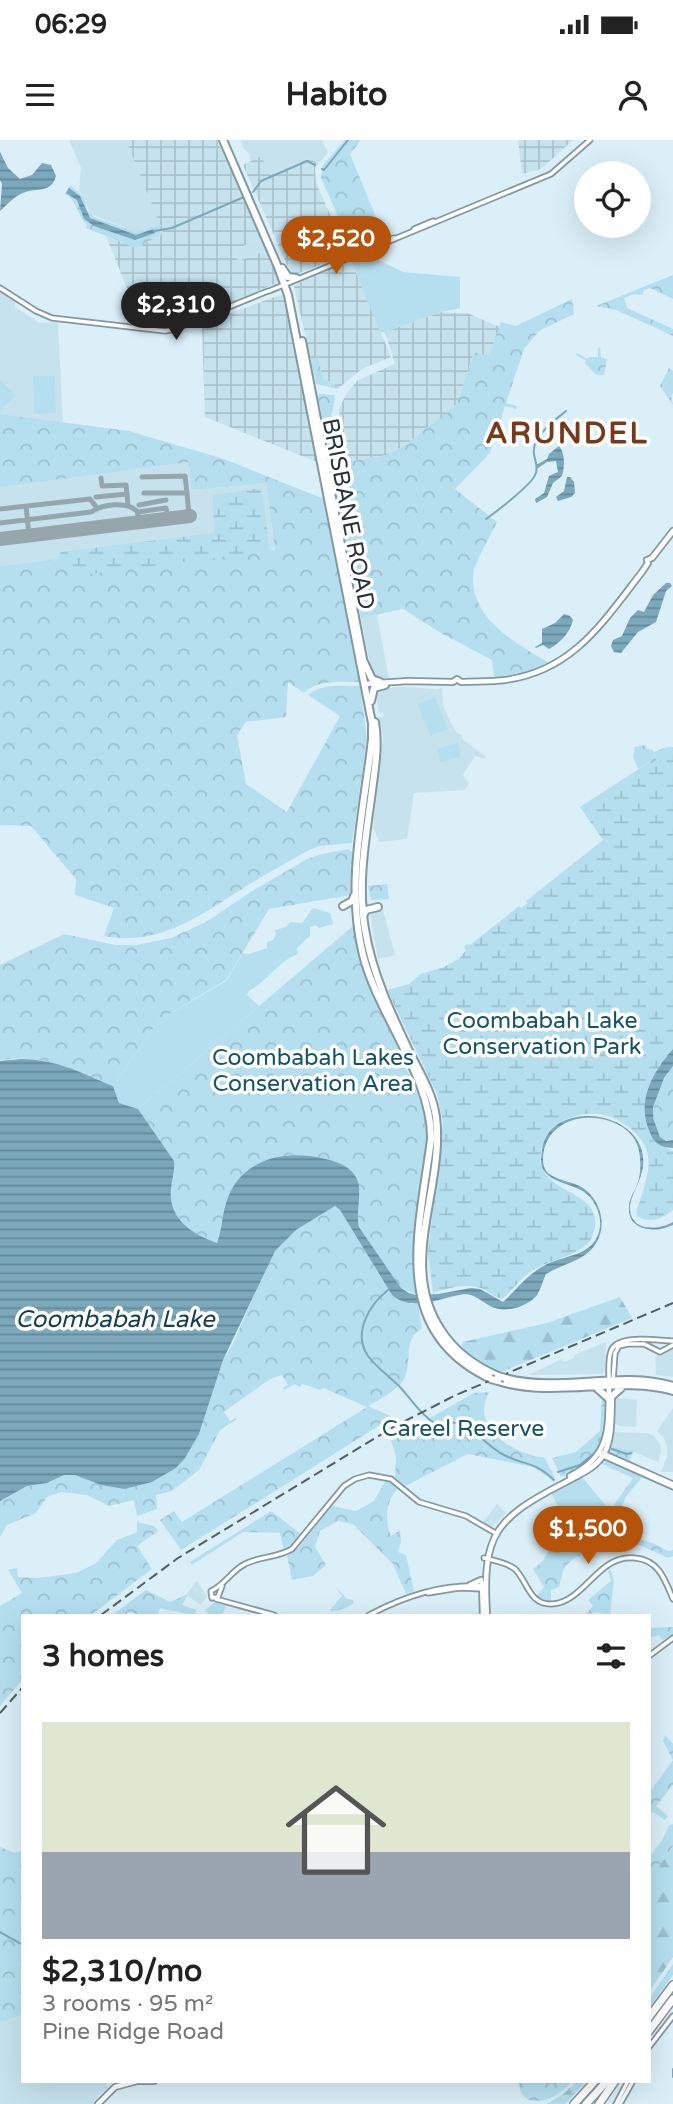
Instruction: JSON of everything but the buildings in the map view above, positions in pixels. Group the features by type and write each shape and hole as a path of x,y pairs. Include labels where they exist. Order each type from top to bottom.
{"highway":[{"name":"BRISBANE ROAD","path":"225,140 282,268 283,284"},
{"name":"BRISBANE ROAD","path":"225,140 283,284 290,294 306,363 336,534"},
{"path":"282,268 288,277 296,279 290,294"},
{"name":"BRISBANE ROAD","path":"290,294 371,701 377,748 363,864 352,907"},
{"path":"306,363 313,384 319,390"},
{"name":"BRISBANE ROAD","path":"352,615 364,662 372,739 352,907"},
{"path":"364,662 370,677 386,684"},
{"path":"371,701 374,688 386,684"},
{"path":"363,864 363,899 375,906 366,910 363,916 382,998"},
{"path":"355,894 352,907 363,955 426,1087 436,1118 436,1147 421,1259 421,1291 426,1307 443,1334 463,1358 498,1378 533,1383 598,1384 611,1380 622,1384 673,1389"},
{"path":"352,907 363,916"},
{"path":"598,1384 611,1380 622,1384"},
{"path":"598,1384 610,1397 622,1384"},
{"path":"651,2014 673,1985"},
{"path":"651,2028 673,1999"},
{"path":"579,2102 593,2083"},
{"path":"568,2104 579,2102 604,2083"},
{"path":"598,2104 614,2083"}],"main road":[{"path":"367,684 453,682 456,679 461,682 492,681 520,677 544,669 568,656 595,631 648,563 649,557 652,558 673,531"},
{"path":"484,1587 482,1578 486,1559 496,1533 507,1516 520,1504 582,1470 602,1454 611,1380"},
{"path":"485,1614 486,1559"},
{"path":"470,1585 482,1578"},
{"path":"98,2104 112,2088 124,2083"}],"street":[{"path":"0,288 52,318 165,331 175,329 551,174 590,140"},
{"path":"611,1380 610,1354 617,1343 624,1340 664,1340 673,1343"},
{"path":"653,1348 655,1340"},
{"path":"664,1340 666,1348"},
{"path":"611,1380 615,1353 619,1346 637,1344 660,1352 673,1343"},
{"path":"602,1454 673,1486"},
{"path":"270,1614 224,1601 217,1594 242,1565 281,1555 292,1549 344,1486 363,1476 391,1479 424,1505 460,1514 496,1533"},
{"path":"486,1559 509,1565 517,1572 530,1594 540,1602 552,1604 566,1600 612,1562 625,1558 643,1559 660,1571 673,1599"},
{"path":"371,1614 412,1595 450,1586 484,1587"},
{"path":"412,1595 484,1587"},
{"path":"651,1654 673,1637"},
{"path":"651,2045 673,2015"},
{"path":"618,2104 630,2083"}],"shaded area":[{"path":"69,140 126,140 160,224 136,232 90,214 79,191 81,168"},
{"path":"126,140 217,140 260,235 257,240 234,250 238,261 267,250 279,282 171,327 142,325 106,236 137,248 163,232"},
{"path":"241,140 322,140 328,153 319,163 308,159 271,175 261,157 250,161 250,154 243,148"},
{"path":"518,140 573,140 541,169 522,174"},
{"path":"261,156 271,175 308,159 319,163 315,168 316,183 348,254 292,276 243,165"},
{"path":"260,235 267,250 238,261 234,250 257,240"},
{"path":"351,260 391,357 362,369 340,387 323,379 318,358 311,360 294,286"},
{"path":"0,292 15,301 15,307 40,323 58,322 63,424 0,414"},
{"path":"283,295 317,462 205,417 202,324"},
{"path":"441,312 467,313 500,327 489,357 474,352 457,404 405,445 387,455 347,462 339,410 346,394 358,380 395,364 385,332"},
{"path":"189,462 191,490 266,482 275,551 74,576 71,557 0,566 0,485"},
{"path":"377,615 389,679 379,680 372,675 361,618"},
{"path":"442,687 443,705 457,733 486,756 485,759 475,756 463,775 469,783 465,790 414,793 407,839 379,842 373,827 383,737 379,717 384,716 383,712 379,713 376,692 384,688"},
{"path":"383,910 395,955 378,959 370,914"},
{"path":"606,1342 605,1371 602,1374 528,1375 562,1359 564,1362 574,1358 574,1355"},
{"path":"673,1349 673,1377 656,1375 655,1356"},
{"path":"617,1398 637,1400 636,1427 614,1423 614,1401"},
{"path":"673,1408 673,1472 661,1472 667,1457 667,1447 664,1438 657,1431"},
{"path":"614,1432 647,1433 654,1436 660,1445 658,1462 634,1450 610,1447"},
{"path":"497,1504 506,1513 492,1527 483,1522"},
{"path":"197,1581 207,1596 201,1605 186,1595"},
{"path":"21,2013 21,2083 106,2083 108,2088 99,2094 93,2104 0,2104 0,2022"}],"green space":[{"path":"345,140 361,140 350,154 385,239 354,252 321,178 323,165"},
{"path":"70,185 84,197 87,210 94,217 136,232 160,224 163,233 137,248 86,228 87,225 75,205 65,194"},
{"path":"370,256 403,272 460,277 460,308 380,332 351,260"},
{"path":"673,275 673,299 650,288 644,290 642,295 634,294 624,298 627,308 673,329 673,336 616,310 596,306"},
{"path":"572,299 574,314 539,331 524,349 506,403 517,406 516,409 505,406 490,453 455,489 497,522 474,571 475,593 480,606 488,618 511,639 549,663 520,674 494,677 492,660 403,609 361,618 318,397 319,394 334,395 331,418 336,450 344,449 347,462 387,455 405,445 457,404 474,352 489,356 501,322 516,326"},
{"path":"600,347 601,357 607,359 604,375 595,374 586,361 576,355 577,353 587,359 598,357"},
{"path":"318,357 323,379 340,387 338,389 316,384 311,360"},
{"path":"669,368 673,371 673,405 660,386"},
{"path":"33,376 55,376 56,413 34,414"},
{"path":"0,380 16,395 1,410 0,409"},
{"path":"0,414 129,431 224,459 324,499 359,682 323,683 304,693 288,682 286,717 246,722 237,735 246,784 287,812 340,716 308,695 326,687 360,686 367,739 352,843 319,846 192,920 159,933 124,938 104,936 114,908 75,895 76,879 31,826 0,825 0,566 71,557 75,576 275,550 266,483 191,490 189,462 0,487"},
{"path":"262,488 271,559 43,588 61,552 214,533 213,495"},
{"path":"435,697 448,729 431,736 417,705"},
{"path":"458,743 461,757 440,762 437,749"},
{"path":"646,745 647,749 653,750 657,763 648,763 638,769 633,756 635,747"},
{"name":"Coombabah Lake Conservation Park","path":"673,747 673,1049 658,1072 666,1148 673,1151 673,1210 656,1219 647,1220 637,1216 647,1177 648,1157 641,1139 633,1131 605,1115 575,1116 550,1131 542,1147 541,1164 547,1176 557,1185 582,1199 591,1208 595,1220 588,1243 575,1252 533,1270 502,1299 481,1288 470,1286 433,1293 428,1253 443,1122 437,1094 387,990 409,984 421,974 444,967 460,958 467,944 470,945 519,906 521,908 528,903 526,901 603,840 580,807 648,763 656,763 654,752"},
{"path":"348,849 356,855 351,895 269,909 226,980 159,1020 113,1086 45,1061 16,1058 0,1060 0,965 64,934 116,945 137,945 171,938 206,922 307,859"},
{"path":"387,884 389,899 371,900 368,886"},
{"path":"313,908 330,913 333,924 319,928 316,925 310,927 310,936 297,948 298,954 249,991 247,995 259,1006 138,1109 119,1103 113,1086 159,1020 226,981 243,953 249,954 267,948 267,942 273,940 276,934 275,930 286,927 290,922 302,923"},
{"name":"Coombabah Lakes Conservation Area","path":"353,926 370,985 427,1116 427,1145 413,1266 418,1295 401,1288 360,1228 357,1219 360,1190 247,1172 230,1193 218,1243 191,1230 173,1209 171,1189 174,1161 138,1109"},
{"path":"673,1066 671,1142 660,1137 654,1109 658,1091"},
{"path":"335,1206 392,1295 418,1304 422,1329 412,1338 404,1379 393,1391 368,1406 393,1417 181,1550 160,1520 174,1511 182,1522 367,1407 323,1388 321,1390 302,1384 300,1387 295,1384 284,1390 288,1385 282,1375 270,1379 224,1412 230,1421 237,1419 220,1430 199,1470 172,1491 156,1495 157,1509 137,1516 134,1500 109,1506 87,1495 61,1492 47,1497 36,1513 7,1525 0,1537 0,1501 27,1486 47,1483 64,1475 75,1475 101,1485 124,1489 199,1434 223,1360 275,1251 296,1230"},
{"path":"620,1297 632,1318 504,1371 495,1372 460,1350 463,1342 547,1323"},
{"name":"Careel Reserve","path":"489,1392 484,1409 490,1428 515,1449 545,1458 555,1478 554,1482 534,1467 468,1454 405,1486 395,1477 396,1457 391,1440 474,1393"},
{"path":"602,1398 606,1401 605,1415 598,1448 585,1465 561,1477 552,1458 576,1452 600,1431"},
{"path":"610,1447 635,1450 629,1461 609,1452"},
{"path":"603,1460 642,1477 626,1497 618,1515 639,1530 639,1539 668,1551 673,1550 673,1556 668,1558 640,1545 624,1546 633,1543 633,1534 623,1525 613,1527 617,1537 612,1528 608,1530 614,1505 633,1478 600,1463"},
{"path":"582,1477 606,1506 582,1543 580,1556 576,1557 561,1536 566,1521 551,1493"},
{"path":"386,1480 398,1488 387,1510 387,1523 391,1536 400,1530 398,1552 406,1555 414,1591 406,1594 393,1564 353,1524 338,1521 320,1531 315,1547 326,1565 313,1576 292,1580 287,1556 298,1548 332,1506 356,1511 374,1501"},
{"path":"271,1511 301,1534 284,1551 280,1533 243,1532 192,1565 190,1562"},
{"path":"137,1522 154,1526 158,1531 137,1546 152,1569 92,1614 21,1614 21,1681 0,1706 0,1606 22,1593 8,1570 17,1568 18,1577 38,1578 76,1573 95,1564 117,1540 137,1532"},
{"path":"554,1526 576,1557 564,1567 559,1587 551,1590 551,1602 536,1597 544,1587 533,1569 543,1561 552,1545 561,1537"},
{"path":"610,1568 614,1581 610,1614 586,1614 593,1606 588,1600 611,1581 608,1572"},
{"path":"335,1586 354,1603 332,1612 330,1610 342,1596"},
{"path":"146,1590 170,1602 186,1595 182,1605 197,1610 194,1614 160,1608 157,1614 113,1614"},
{"path":"215,1602 226,1606 222,1614 208,1614 205,1610"},
{"path":"673,1627 673,1634 663,1640 659,1635 651,1637 651,1628"},
{"path":"665,1735 673,1744 673,1760 663,1741"},
{"path":"673,1760 673,1785 656,1806 668,1816 665,1820 653,1812 651,1814 652,1789"},
{"path":"673,1824 673,1846 651,1878 651,1855 669,1825"},
{"path":"673,1846 673,1957 651,1989 651,1878"},
{"path":"0,1847 15,1853 21,1851 21,2015 0,2022"},
{"path":"673,1964 673,1975 651,2005 651,1996"},
{"path":"519,2083 571,2083 554,2096 536,2101 529,2100 520,2090"},
{"path":"575,2083 585,2083 565,2104 547,2104"}],"water":[{"path":"0,152 8,168 20,179 32,175 42,163 51,165 56,176 54,182 47,188 20,194 0,211"},
{"path":"69,188 80,196 90,218 136,235 153,229 155,233 135,240 94,226 84,219 77,200 66,193"},
{"path":"559,446 564,460 562,476 553,483 547,497 536,503 535,499 544,493 549,476 558,472 556,461 547,462 538,468 536,465 547,459"},
{"path":"567,477 574,482 575,493 558,501 556,497 564,491"},
{"path":"666,583 672,586 666,591 656,622 638,632 621,653 614,652 611,646 613,640 622,636 630,618 638,610 644,612 653,595"},
{"path":"564,614 573,620 564,637 549,649 543,645 536,648 542,643 542,629 555,623"},
{"path":"673,1049 673,1066 664,1078 653,1107 653,1118 660,1137 666,1141 673,1140 673,1148 663,1146 651,1135 646,1123 645,1100 658,1068"},
{"name":"Coombabah Lake","path":"21,1059 58,1064 113,1086 119,1103 138,1109 174,1161 171,1189 173,1209 191,1230 217,1243 229,1195 236,1183 255,1165 294,1155 321,1158 346,1167 354,1174 359,1185 359,1227 401,1288 416,1295 471,1288 480,1289 503,1302 538,1270 589,1248 598,1234 600,1224 593,1201 580,1189 550,1177 541,1164 547,1135 558,1124 572,1118 588,1116 605,1118 620,1124 633,1134 641,1148 643,1166 641,1174 631,1203 632,1217 641,1226 654,1228 673,1222 673,1225 652,1229 638,1226 633,1221 630,1215 629,1204 638,1182 640,1166 636,1143 626,1129 610,1121 593,1118 576,1119 555,1130 547,1142 543,1160 548,1173 583,1188 594,1199 601,1217 600,1236 589,1252 546,1274 537,1295 522,1306 496,1308 465,1294 418,1303 400,1300 392,1295 335,1206 296,1230 275,1251 223,1360 199,1434 176,1468 152,1482 124,1489 101,1485 75,1475 64,1475 47,1483 27,1486 0,1501 0,1061"}],"waterway":[{"path":"322,169 324,170 348,140"},
{"path":"253,192 261,181 307,161 315,165"},
{"path":"154,231 172,228 244,197"},
{"path":"486,519 513,498 535,475 536,441 566,411"},
{"path":"388,1290 375,1303 365,1320 362,1338 368,1356 431,1421 437,1425 447,1422 464,1426 497,1451 535,1467 554,1480"},
{"path":"612,1449 631,1453"},
{"path":"558,1472 580,1465 598,1450"},
{"path":"0,1932 21,1944"},
{"path":"673,2069 673,2077"}],"taxiway":[{"path":"142,477 185,476 187,493"},
{"path":"101,478 102,486 126,485 128,505"},
{"path":"144,493 187,493 189,516"},
{"path":"96,497 127,494"},
{"path":"0,509 90,499 97,508"},
{"path":"139,505 166,500"},
{"path":"0,523 91,512 114,505 127,506 137,511 140,522"},
{"path":"26,506 29,535"},
{"path":"138,512 166,508 168,518"}],"runway":[{"path":"0,539 190,516"}],"railway":[{"path":"102,1614 178,1558 395,1426 456,1395 673,1303"},
{"path":"0,1713 21,1689"}],"district":[{"name":"ARUNDEL","path":"567,433"}]}
